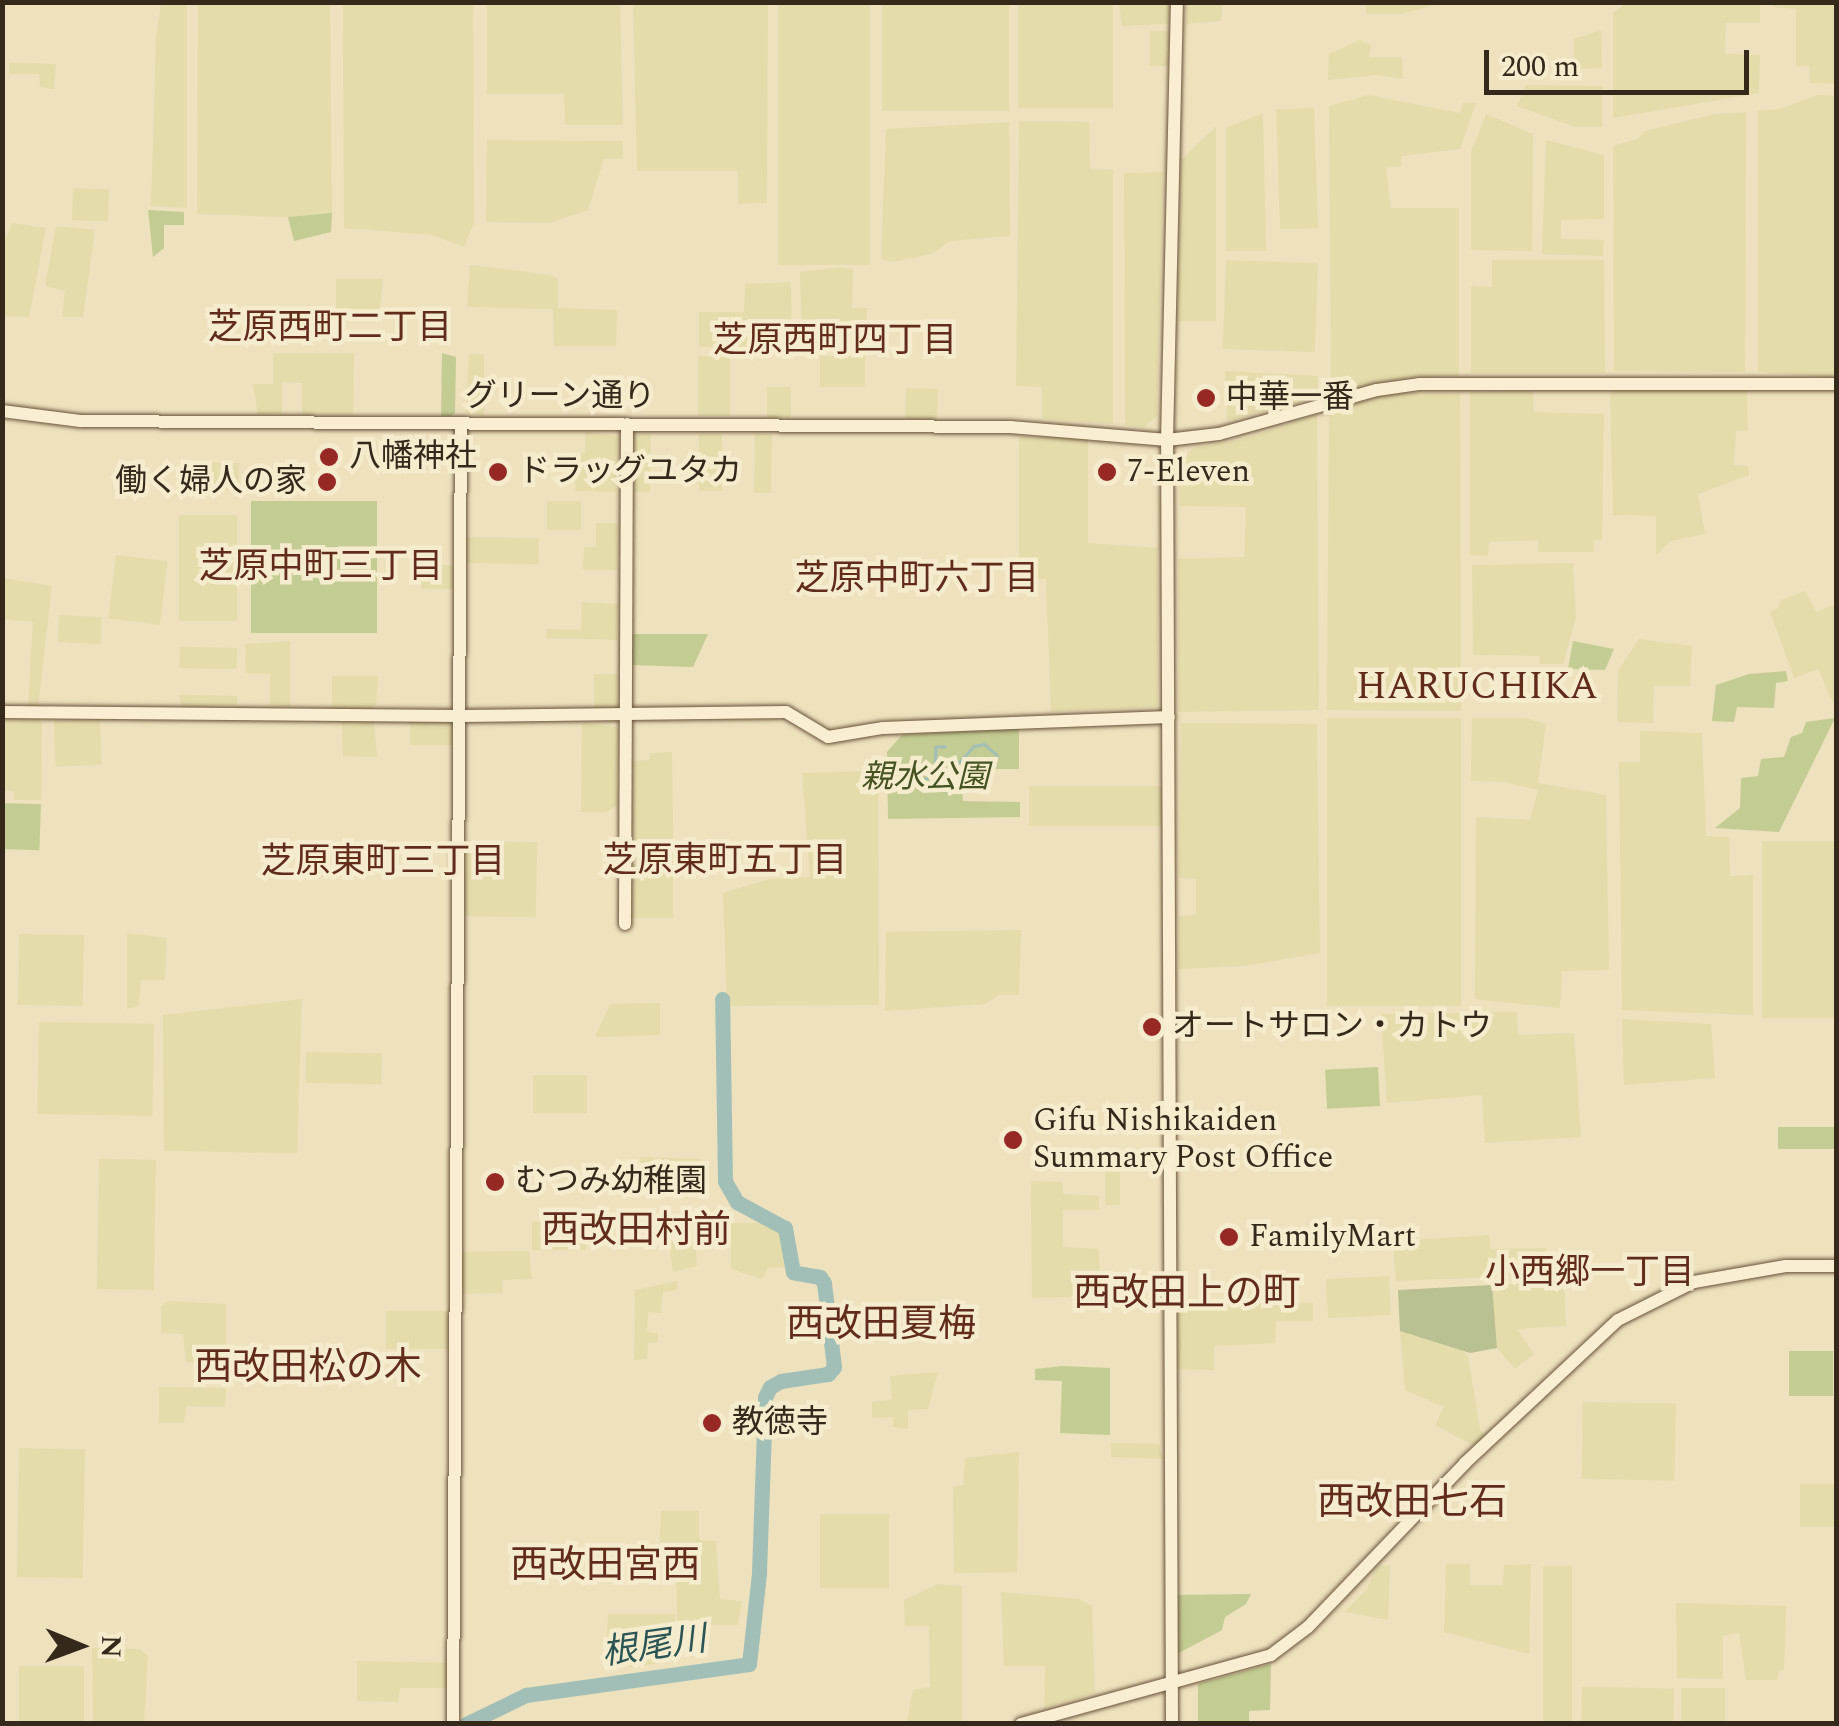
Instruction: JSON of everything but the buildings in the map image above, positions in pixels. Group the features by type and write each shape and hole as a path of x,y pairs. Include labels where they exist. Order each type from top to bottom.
{"street":[{"path":"1172,1724 1167,440 1177,2"},
{"name":"グリーン通り","path":"2,411 80,421 1010,427 1167,440 1220,434 1377,390 1420,384 1836,384"},
{"path":"453,1724 460,424"},
{"path":"625,924 627,424"},
{"path":"2,712 459,716 793,713 828,738 918,726 1169,716"},
{"path":"1021,1724 1271,1656 1308,1627 1465,1463 1618,1320 1694,1282 1786,1266 1836,1266"}],"shaded area":[{"path":"1240,2 1222,5 1221,21 1186,24 1186,3"},
{"path":"103,3 187,3 187,208 151,206 156,38 161,4"},
{"path":"198,3 330,3 332,213 288,217 197,214"},
{"path":"343,3 473,3 474,223 464,247 433,235 344,228"},
{"path":"487,3 620,3 623,125 565,125 564,94 487,94"},
{"path":"633,3 768,3 767,203 738,204 738,171 637,171"},
{"path":"778,3 870,3 870,265 778,265"},
{"path":"882,3 1009,3 1009,111 882,111"},
{"path":"1018,3 1113,3 1113,108 1018,108"},
{"path":"1119,3 1169,3 1169,24 1122,26"},
{"path":"1366,3 1439,4 1401,14 1366,14"},
{"path":"1626,3 1760,3 1760,23 1726,23 1725,54 1760,55 1759,93 1613,118 1613,13"},
{"path":"1773,3 1836,3 1836,84 1810,83 1809,66 1796,66 1796,9 1773,7"},
{"path":"1601,30 1602,68 1574,69 1574,39"},
{"path":"1150,31 1169,31 1169,66 1150,66"},
{"path":"1360,40 1371,45 1369,57 1402,57 1403,79 1378,75 1328,80 1329,54"},
{"path":"9,63 56,64 54,89 40,87 39,74 9,74"},
{"path":"1526,85 1602,86 1602,127 1575,127 1517,106"},
{"path":"1368,95 1460,113 1463,103 1476,103 1460,149 1401,156 1401,166 1386,168 1391,208 1459,208 1459,376 1413,377 1331,395 1329,106"},
{"path":"1817,95 1836,96 1836,378 1758,372 1758,111 1780,109"},
{"path":"1314,108 1318,228 1280,229 1276,109"},
{"path":"1746,112 1745,372 1614,371 1613,146 1637,139 1645,131 1715,114"},
{"path":"1263,113 1266,251 1226,251 1226,128"},
{"path":"1486,114 1533,134 1532,251 1471,250 1471,152"},
{"path":"1019,121 1089,122 1090,169 1113,170 1113,424 1042,419 1042,387 1016,386"},
{"path":"1009,122 1010,236 950,241 932,254 892,262 881,259 886,129"},
{"path":"1216,126 1216,321 1177,321 1181,160"},
{"path":"487,140 623,141 623,159 604,159 588,210 549,223 486,222"},
{"path":"1546,140 1604,155 1604,219 1561,220 1561,239 1604,240 1603,256 1542,254"},
{"path":"1163,172 1157,416 1143,428 1125,425 1124,173"},
{"path":"73,188 109,189 108,221 72,220"},
{"path":"12,223 46,228 29,317 3,316 3,245"},
{"path":"56,226 95,230 83,317 62,317 65,291 45,286"},
{"path":"1226,260 1318,263 1315,352 1223,349"},
{"path":"1492,260 1604,260 1605,373 1471,373 1471,286 1492,287"},
{"path":"470,265 551,275 558,279 558,308 617,310 616,346 554,346 553,309 467,307"},
{"path":"853,269 852,308 867,308 866,348 802,348 800,272"},
{"path":"336,279 383,279 380,309 336,312"},
{"path":"791,282 792,344 788,348 699,347 699,312 744,312 745,284"},
{"path":"273,353 354,353 353,415 302,415 302,383 282,382 282,414 258,415 253,384 273,384"},
{"path":"469,354 484,354 484,416 466,413"},
{"path":"698,356 730,356 730,416 698,416"},
{"path":"820,356 865,356 865,387 820,387"},
{"path":"1225,371 1318,376 1318,397 1227,421"},
{"path":"767,387 791,387 791,418 767,418"},
{"path":"906,388 938,389 937,420 905,419"},
{"path":"1747,388 1748,431 1736,431 1734,465 1748,466 1749,475 1698,494 1705,534 1670,541 1656,555 1656,516 1613,515 1610,395 1615,389"},
{"path":"1533,391 1534,412 1604,414 1602,540 1594,540 1593,552 1538,552 1538,540 1489,542 1488,556 1470,555 1470,392"},
{"path":"1392,392 1460,393 1461,711 1327,710 1329,411"},
{"path":"1317,414 1319,710 1178,712 1178,559 1244,557 1246,507 1180,506 1178,466 1193,448 1239,440"},
{"path":"585,432 618,436 616,492 575,491 577,453 585,453"},
{"path":"651,433 650,492 635,492 633,435"},
{"path":"699,434 722,434 722,491 699,491"},
{"path":"755,434 772,434 771,493 754,493"},
{"path":"1019,437 1088,438 1088,543 1158,548 1158,707 1051,712 1046,579 1019,578"},
{"path":"180,462 239,463 239,490 180,489"},
{"path":"547,501 581,501 581,530 547,530"},
{"path":"179,515 237,515 237,621 179,621"},
{"path":"596,523 618,523 617,570 583,570 584,547 596,547"},
{"path":"466,537 539,538 539,564 466,563"},
{"path":"116,555 168,561 160,625 108,619"},
{"path":"1573,563 1576,617 1563,664 1540,664 1539,656 1473,655 1472,565"},
{"path":"421,565 453,565 453,589 421,589"},
{"path":"2,578 52,586 38,707 28,706 33,622 3,619"},
{"path":"1805,591 1816,612 1836,604 1836,710 1818,669 1794,678 1770,612 1778,608 1781,600"},
{"path":"582,602 618,604 617,640 546,638 547,629 581,630"},
{"path":"59,615 102,617 101,644 58,642"},
{"path":"1639,639 1692,646 1690,686 1654,686 1653,723 1617,722 1618,671"},
{"path":"290,641 290,707 270,706 270,674 246,673 245,644"},
{"path":"180,647 237,648 237,669 180,668"},
{"path":"594,674 617,674 617,709 594,709"},
{"path":"332,676 378,676 376,704 372,709 332,710"},
{"path":"179,695 237,696 237,705 182,707"},
{"path":"3,718 39,718 42,723 41,800 14,800 14,791 3,791"},
{"path":"100,718 102,765 56,767 54,720"},
{"path":"1327,718 1461,718 1461,1006 1327,1006"},
{"path":"1472,718 1525,718 1546,724 1538,783 1606,795 1609,970 1562,971 1560,1008 1475,999 1476,817 1530,820 1538,790 1504,782 1471,781"},
{"path":"342,720 374,721 377,757 343,756"},
{"path":"410,721 453,721 453,745 410,745"},
{"path":"582,723 618,727 617,806 606,812 581,812"},
{"path":"1181,723 1317,724 1320,953 1244,966 1178,969 1179,916 1196,915 1196,879 1179,878"},
{"path":"1640,731 1702,733 1706,836 1729,837 1730,876 1753,875 1753,1015 1622,1010 1619,762 1640,762"},
{"path":"672,752 673,845 630,845 631,761 649,760 650,753"},
{"path":"878,771 879,1005 727,1006 723,893 770,879 810,877 802,773"},
{"path":"1029,786 1162,786 1162,826 1029,826"},
{"path":"464,841 537,842 536,917 463,916"},
{"path":"1762,841 1836,841 1836,1018 1762,1018"},
{"path":"631,864 673,864 673,918 631,918"},
{"path":"1021,930 1019,995 998,995 985,1004 885,1011 886,932"},
{"path":"127,933 167,938 165,980 141,980 139,1006 127,1009"},
{"path":"19,934 84,935 83,1006 18,1005"},
{"path":"302,999 297,1153 164,1151 163,1015"},
{"path":"660,1003 660,1035 595,1037 610,1004"},
{"path":"1517,1012 1518,1035 1574,1033 1581,1137 1485,1143 1482,1095 1387,1103 1381,1014"},
{"path":"1622,1019 1711,1024 1715,1078 1624,1085"},
{"path":"39,1022 154,1024 152,1116 37,1114"},
{"path":"306,1052 382,1053 381,1084 305,1083"},
{"path":"533,1075 587,1075 587,1113 533,1113"},
{"path":"640,1157 700,1159 699,1190 639,1188"},
{"path":"99,1159 156,1160 154,1290 97,1289"},
{"path":"1105,1160 1120,1160 1120,1205 1105,1205"},
{"path":"1031,1181 1063,1182 1063,1194 1099,1196 1099,1210 1063,1210 1063,1247 1099,1249 1100,1296 1032,1298"},
{"path":"532,1222 586,1222 586,1250 532,1250"},
{"path":"731,1223 758,1223 784,1230 786,1267 768,1268 762,1279 731,1269"},
{"path":"695,1231 697,1266 673,1272 668,1232"},
{"path":"1489,1235 1491,1249 1546,1248 1547,1275 1396,1281 1393,1241"},
{"path":"529,1251 532,1279 503,1280 502,1293 460,1294 461,1252"},
{"path":"1389,1276 1391,1315 1328,1318 1326,1279"},
{"path":"677,1281 677,1290 663,1292 661,1313 648,1312 647,1332 658,1334 657,1343 648,1343 647,1359 634,1360 635,1290"},
{"path":"1564,1281 1566,1326 1517,1329 1534,1354 1515,1369 1497,1348 1492,1285"},
{"path":"169,1301 226,1304 226,1363 186,1362 183,1334 161,1333 161,1307"},
{"path":"1183,1303 1313,1303 1313,1321 1276,1321 1275,1343 1214,1346 1214,1370 1177,1369 1176,1307"},
{"path":"386,1311 452,1311 452,1349 386,1349"},
{"path":"1400,1331 1459,1348 1468,1356 1480,1430 1487,1436 1478,1448 1435,1425 1444,1407 1405,1390"},
{"path":"938,1372 928,1409 908,1410 908,1429 893,1427 893,1417 872,1418 872,1402 892,1399 890,1376"},
{"path":"159,1387 226,1388 225,1407 186,1406 184,1423 159,1423"},
{"path":"1583,1402 1676,1404 1675,1481 1582,1479"},
{"path":"1111,1443 1159,1444 1163,1459 1111,1457"},
{"path":"19,1448 85,1449 83,1578 17,1577"},
{"path":"1019,1452 1017,1572 954,1573 953,1486 963,1485 965,1458"},
{"path":"1800,1484 1836,1484 1836,1527 1800,1527"},
{"path":"661,1511 699,1511 699,1540 716,1541 720,1599 742,1601 738,1625 677,1624 676,1556 659,1555"},
{"path":"820,1514 889,1514 889,1588 820,1588"},
{"path":"1446,1564 1470,1564 1470,1585 1503,1585 1504,1565 1531,1564 1529,1654 1444,1632"},
{"path":"1390,1565 1388,1620 1345,1612 1367,1589 1376,1567"},
{"path":"1543,1566 1572,1566 1572,1723 1543,1723"},
{"path":"937,1584 962,1586 962,1723 907,1723 913,1690 930,1687 929,1626 905,1626 904,1600"},
{"path":"1001,1592 1079,1599 1092,1606 1095,1693 1044,1708 1045,1666 1004,1666"},
{"path":"1676,1603 1786,1606 1784,1670 1779,1671 1777,1680 1746,1680 1739,1633 1723,1636 1723,1679 1677,1678"},
{"path":"608,1614 675,1614 675,1638 658,1639 660,1663 629,1667 628,1639 607,1639"},
{"path":"92,1648 140,1649 148,1656 144,1723 93,1723"},
{"path":"357,1661 452,1663 451,1688 400,1688 398,1702 357,1701"},
{"path":"19,1666 84,1666 84,1723 19,1723"},
{"path":"1582,1687 1674,1689 1673,1724 1581,1723"},
{"path":"1681,1688 1725,1688 1725,1723 1681,1723"}],"green space":[{"path":"148,210 184,212 184,225 164,225 164,248 153,257"},
{"path":"332,213 331,232 294,241 288,217"},
{"path":"442,353 456,357 455,413 451,416 441,416"},
{"path":"251,501 377,501 377,633 251,633"},
{"path":"708,634 693,667 630,665 630,637"},
{"path":"1573,641 1614,649 1605,670 1568,669"},
{"path":"1786,671 1788,681 1776,683 1774,708 1737,707 1734,722 1712,721 1716,685 1749,674"},
{"path":"1835,718 1779,832 1715,828 1740,808 1741,778 1758,776 1761,759 1784,757 1791,737 1802,733 1806,722"},
{"name":"親水公園","path":"1019,728 1019,769 961,769 963,801 1020,802 1020,817 888,819 887,752 902,735"},
{"path":"3,803 41,804 39,850 2,849"},
{"path":"1378,1067 1380,1106 1327,1109 1325,1070"},
{"path":"1778,1127 1836,1127 1836,1149 1778,1149"},
{"path":"1492,1285 1497,1348 1470,1353 1400,1331 1398,1290"},
{"path":"1789,1351 1833,1351 1833,1396 1789,1396"},
{"path":"1110,1368 1110,1435 1060,1433 1062,1381 1035,1380 1035,1369"},
{"path":"1251,1594 1246,1604 1225,1617 1222,1630 1177,1654 1176,1595"},
{"path":"1271,1664 1270,1710 1249,1711 1249,1723 1198,1723 1198,1684"}],"waterway":[{"path":"945,747 936,747 935,772 924,781 926,788 952,791 954,768 974,746 984,744 997,755"},
{"name":"根尾川","path":"466,1724 526,1695 749,1664 759,1573 765,1397 770,1387 781,1381 828,1374 834,1367 824,1283 820,1277 793,1272 785,1228 737,1202 725,1181 722,999"}],"place":[{"name":"中華一番","path":"1206,398"},
{"name":"八幡神社","path":"329,457"},
{"name":"ドラッグユタカ","path":"498,472"},
{"name":"7-Eleven","path":"1107,472"},
{"name":"働く婦人の家","path":"327,482"},
{"name":"オートサロン・カトウ","path":"1152,1027"},
{"name":"Gifu Nishikaiden Summary Post Office","path":"1013,1140"},
{"name":"むつみ幼稚園","path":"495,1182"},
{"name":"FamilyMart","path":"1229,1237"},
{"name":"教徳寺","path":"712,1423"}],"district":[{"name":"芝原西町二丁目","path":"330,328"},
{"name":"芝原西町四丁目","path":"835,341"},
{"name":"芝原中町三丁目","path":"321,567"},
{"name":"芝原中町六丁目","path":"917,579"},
{"name":"HARUCHIKA","path":"1477,688"},
{"name":"芝原東町五丁目","path":"725,861"},
{"name":"芝原東町三丁目","path":"383,862"},
{"name":"西改田村前","path":"636,1232"},
{"name":"小西郷一丁目","path":"1590,1273"},
{"name":"西改田上の町","path":"1187,1295"},
{"name":"西改田夏梅","path":"881,1326"},
{"name":"西改田松の木","path":"308,1369"},
{"name":"西改田七石","path":"1412,1504"},
{"name":"西改田宮西","path":"605,1567"}]}
